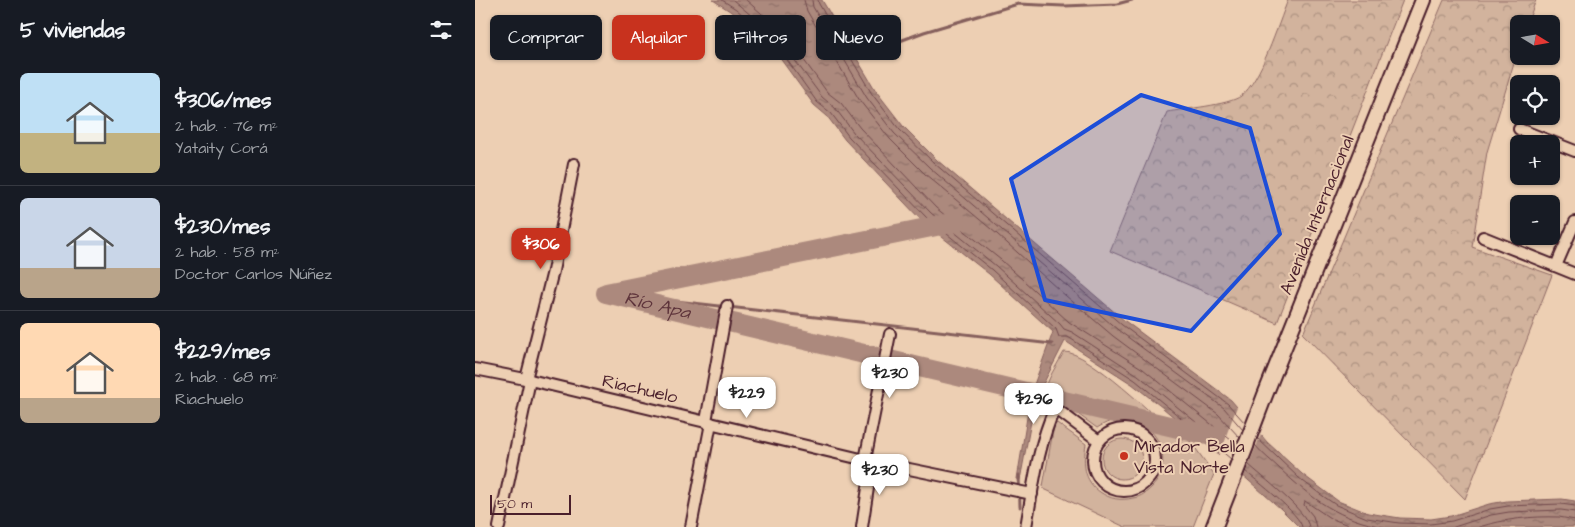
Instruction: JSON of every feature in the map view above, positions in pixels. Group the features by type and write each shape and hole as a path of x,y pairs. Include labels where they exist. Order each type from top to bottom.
{"highway":[{"path":"1214,527 1246,445"}],"main road":[{"name":"Avenida Internacional","path":"1246,445 1423,0"}],"street":[{"path":"1519,129 1575,151"},
{"path":"499,527 574,164"},
{"path":"1556,266 1575,222"},
{"path":"1483,237 1575,274"},
{"path":"691,527 727,306"},
{"path":"862,527 868,461 890,334"},
{"name":"Riachuelo","path":"475,369 709,422 868,461 1023,493"},
{"path":"1026,527 1023,493 1055,408 1099,441"},
{"path":"1115,430 1135,431 1144,436 1154,453 1155,463 1147,481 1129,491 1118,491 1109,487 1095,471 1093,461 1099,441 1115,430"}],"highlighted area":[{"path":"1141,95 1250,128 1280,234 1191,331 1045,300 1011,179"}],"green space":[{"path":"1288,0 1403,0 1277,323 1110,251 1167,112 1227,102 1241,96 1248,89 1262,65"},
{"path":"1444,0 1536,0 1530,15 1510,15 1510,65 1513,65 1487,152 1472,247 1552,275 1465,499 1303,334"},
{"path":"1064,352 1089,362 1139,402 1178,438 1185,438 1191,442 1214,474 1193,527 1125,527 1044,489 1054,426 1057,423 1086,444 1085,471 1087,477 1094,487 1108,496 1124,499 1141,495 1152,487 1159,477 1162,466 1162,454 1159,444 1145,426 1135,421 1123,419 1097,428 1050,394 1043,393"},
{"path":"1122,439 1133,442 1139,448 1142,459 1139,470 1133,476 1122,479 1111,476 1105,470 1102,459 1105,448 1111,442"}],"water":[{"path":"713,0 822,0 831,15 816,15 816,60 858,60 876,91 903,126 937,160 1125,321 1231,400 1267,442 1302,474 1338,501 1368,513 1400,518 1431,519 1451,516 1489,504 1507,501 1562,499 1575,501 1575,527 1299,527 1232,466 1163,408 1132,384 1065,341 1035,400 1020,480 1017,479 1031,393 1053,332 989,274 923,222 845,140 827,116 814,105 781,60 806,60 806,15 735,15"}],"pier":[{"path":"1238,404 1262,432 1243,479 1218,457"}],"waterway":[{"path":"901,41 1018,4 1064,6 1117,4 1132,0"},
{"name":"Río Apa","path":"956,222 606,293 1216,437"},
{"path":"606,293 1052,344"},
{"path":"1019,475 1020,507"}],"place":[{"name":"Mirador Bella Vista Norte","path":"1124,456"}]}
